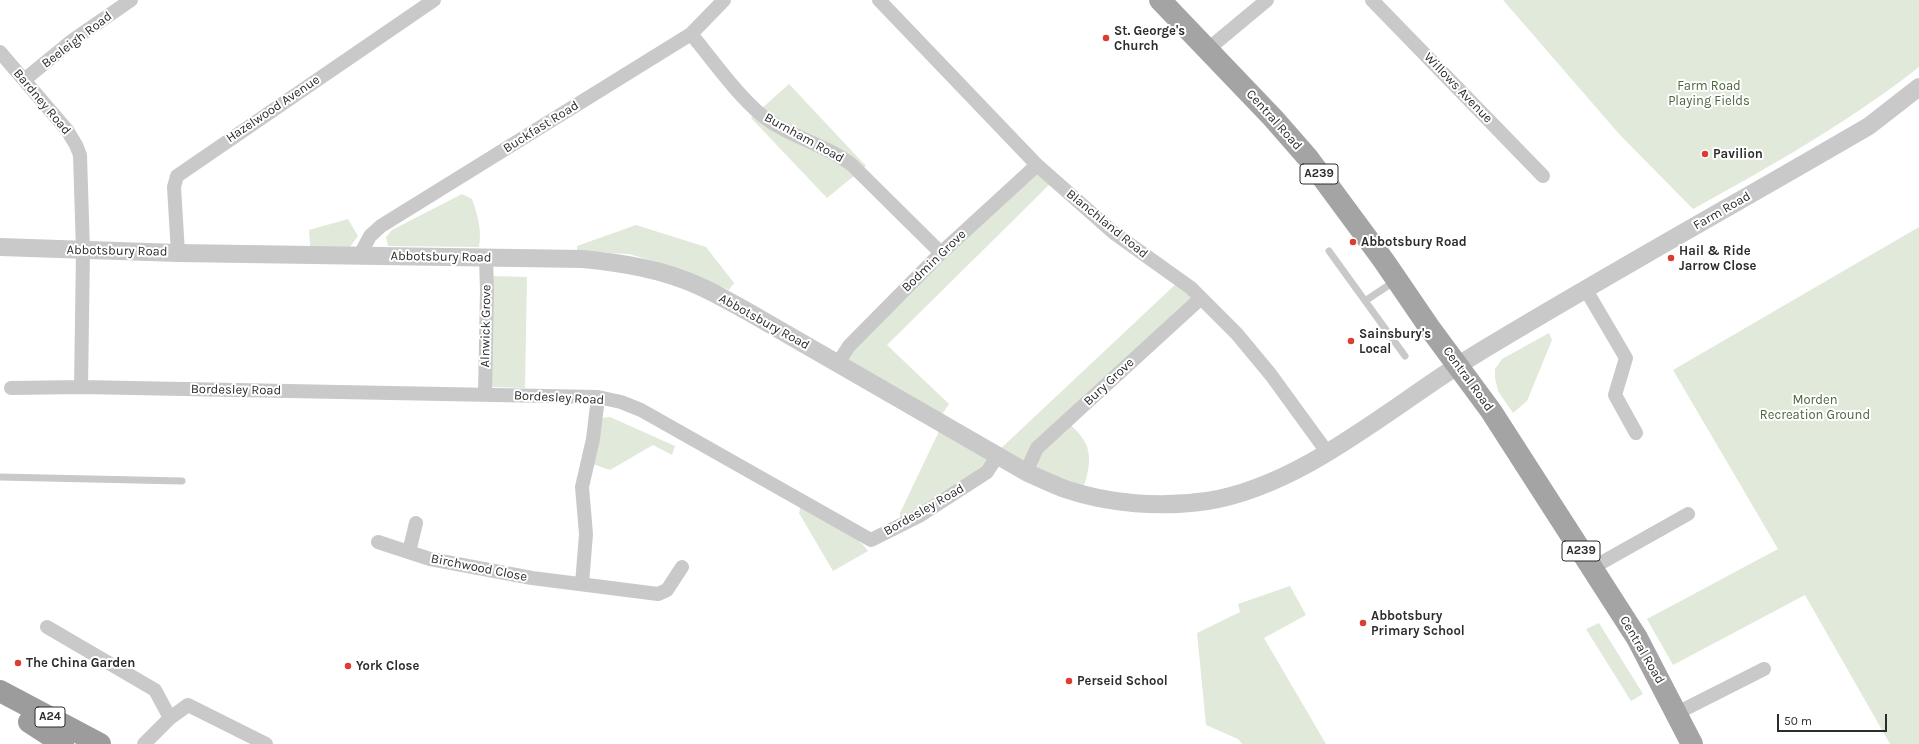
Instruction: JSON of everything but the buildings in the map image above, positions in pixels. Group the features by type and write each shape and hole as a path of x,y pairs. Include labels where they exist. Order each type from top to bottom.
{"highway":[{"name":"A24","path":"0,691 100,744"},
{"name":"A24","path":"0,703 63,744"}],"main road":[{"name":"Central Road","path":"1160,0 1273,118 1308,158 1397,279 1429,327 1458,365 1499,424 1637,638 1692,744"}],"street":[{"name":"Beeleigh Road","path":"24,80 73,40 131,0"},
{"name":"Hazelwood Avenue","path":"178,253 174,187 176,176 434,0"},
{"name":"Buckfast Road","path":"360,255 370,236 380,226 690,34 724,0"},
{"name":"Blanchland Road","path":"879,0 1037,165 1114,233 1191,288 1236,334 1271,375 1327,452"},
{"path":"1207,50 1267,0"},
{"name":"Willows Avenue","path":"1372,0 1543,176"},
{"name":"Burnham Road","path":"690,34 751,106 770,122 839,154 941,253"},
{"name":"Bardney Road","path":"0,52 67,130 78,150 81,170 83,250"},
{"name":"Farm Road","path":"1458,365 1869,126 1919,87"},
{"name":"Bodmin Grove","path":"838,363 849,346 941,253 1037,165"},
{"name":"Abbotsbury Road","path":"0,247 178,253 583,259 628,264 666,274 698,286 745,310 1026,472 1065,489 1097,498 1128,503 1166,504 1200,501 1248,491 1290,474 1327,452 1458,365"},
{"path":"81,387 83,250"},
{"name":"Alnwick Grove","path":"485,395 487,290 486,258"},
{"path":"1586,290 1626,358 1614,395 1636,433"},
{"name":"Bury Grove","path":"1026,472 1037,448 1200,298"},
{"name":"Bordesley Road","path":"10,388 81,387 598,397 621,402 641,410 871,540 919,516 987,472 998,455"},
{"path":"582,584 586,534 582,487 593,439 598,397"},
{"path":"1592,568 1688,514"},
{"path":"409,552 416,523"},
{"name":"Birchwood Close","path":"378,542 430,559 461,565 532,578 658,594 667,590 682,567"},
{"path":"47,627 155,690 170,718"},
{"path":"1677,714 1764,669"},
{"path":"144,744 170,718 188,705 266,744"}],"lane":[{"path":"1329,251 1405,356"},
{"path":"1365,301 1397,279"},
{"path":"0,476 182,481"}],"green space":[{"name":"Farm Road Playing Fields","path":"1503,0 1919,0 1919,67 1837,125 1780,160 1693,209 1620,135"},
{"path":"789,84 866,166 827,198 751,118"},
{"path":"1037,169 1052,182 887,345 949,404 939,419 842,361 852,347"},
{"path":"462,194 472,199 478,217 480,229 479,247 388,246 386,237 392,230"},
{"path":"348,219 358,236 350,247 310,246 309,230"},
{"path":"636,225 706,247 734,283 729,290 670,266 629,254 577,251 577,246"},
{"name":"Morden Recreation Ground","path":"1919,227 1919,744 1890,744 1805,595 1673,665 1647,619 1778,549 1673,370"},
{"path":"493,276 527,277 525,388 490,387"},
{"path":"1178,282 1197,298 1066,420 1081,436 1088,452 1088,472 1082,491 997,452"},
{"path":"1549,333 1552,340 1527,401 1513,413 1498,391 1495,378 1495,369 1502,359"},
{"path":"610,417 675,446 672,455 653,445 610,470 593,464 602,418"},
{"path":"941,427 993,457 985,470 900,521 900,513"},
{"path":"801,506 828,520 856,538 868,551 833,571 799,513"},
{"path":"1290,586 1306,615 1264,638 1326,744 1242,744 1238,739 1206,725 1197,633 1240,612 1238,604"},
{"path":"1599,623 1643,694 1631,701 1586,629"}],"place":[{"name":"St. George's Church","path":"1106,38"},
{"name":"Pavilion","path":"1705,154"},
{"name":"Abbotsbury Road","path":"1353,242"},
{"name":"Hail & Ride Jarrow Close","path":"1671,258"},
{"name":"Sainsbury's Local","path":"1351,341"},
{"name":"Abbotsbury Primary School","path":"1363,623"},
{"name":"The China Garden","path":"18,663"},
{"name":"York Close","path":"348,666"},
{"name":"Perseid School","path":"1069,681"}]}
